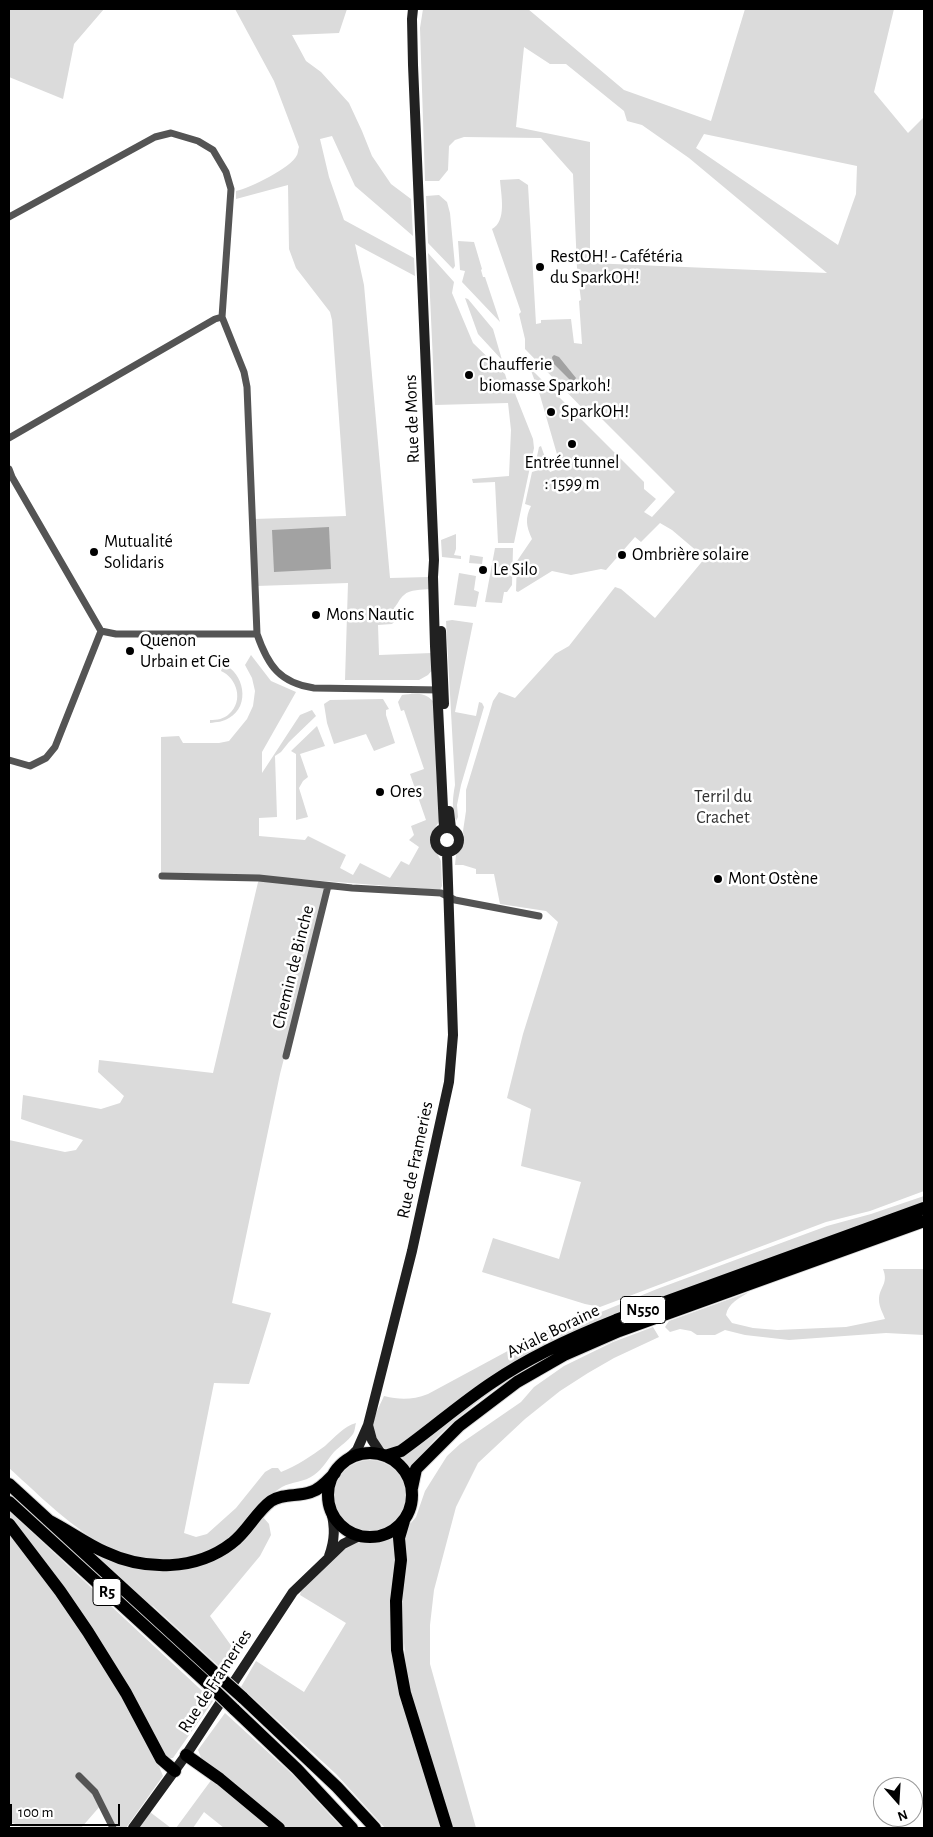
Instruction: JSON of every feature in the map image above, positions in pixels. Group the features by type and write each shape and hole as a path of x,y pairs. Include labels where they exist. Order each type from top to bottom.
{"highway":[{"name":"Axiale Boraine","path":"383,1455 401,1451 493,1382 531,1359 577,1336 616,1320 924,1208"},
{"name":"Axiale Boraine","path":"412,1488 416,1470 430,1453 458,1426 510,1387 564,1355 619,1331 924,1221"},
{"path":"48,1520 67,1529 88,1544 113,1556 143,1564 177,1565 195,1562 232,1544 248,1529 268,1503 287,1494 312,1492 320,1487 348,1459 365,1454 383,1455 400,1465 410,1480 412,1488 411,1505 399,1538 401,1560 396,1601 397,1650 407,1700 446,1828"},
{"path":"335,1473 328,1492 331,1511 345,1529 359,1536 376,1537 398,1527 404,1521"},
{"name":"R5","path":"9,1484 210,1677 234,1709 297,1769 352,1828"},
{"name":"R5","path":"9,1502 210,1677 242,1697 336,1787 375,1828"},
{"path":"9,1524 88,1632 126,1693 161,1760 175,1771"},
{"path":"186,1755 279,1828"}],"main road":[{"name":"Rue de Mons","path":"413,9 434,571 432,577 438,638 447,828"},
{"path":"447,828 458,834 459,843 454,851 447,853 441,851 435,844 435,836 447,828"},
{"path":"447,853 448,897"},
{"name":"Rue de Frameries","path":"348,1459 357,1450 368,1425 406,1278 449,1082 453,1035 448,897"},
{"path":"368,1425 372,1440 383,1455"},
{"path":"329,1556 334,1530 331,1511"},
{"name":"Rue de Frameries","path":"133,1828 186,1755 293,1592 342,1544 359,1536"}],"street":[{"path":"9,217 155,137 172,133 198,141 213,150 226,172 231,189 222,317 248,387 257,634 261,646 276,670 286,680 300,686 440,690"},
{"path":"9,438 215,319 222,317"},
{"path":"9,469 101,630 116,634 257,634"},
{"path":"9,760 30,766 46,758 55,746 101,630"},
{"name":"Chemin de Binche","path":"162,876 259,878 328,886 441,893 448,897 539,916"},
{"name":"Chemin de Binche","path":"286,1056 328,886"},
{"path":"79,1776 95,1792 113,1828"}],"green space":[{"path":"9,9 104,9 74,44 63,99 9,77"},
{"path":"235,9 347,9 339,33 292,35 306,61 321,72 349,103 372,156 391,184 411,199 413,236 355,186 332,136 320,139 329,177 344,220 414,258 415,276 355,244 364,285 390,578 429,577 430,589 407,593 394,608 394,622 392,624 378,625 379,655 432,653 433,669 428,675 419,680 345,680 348,583 256,586 254,519 346,516 332,320 330,312 296,268 289,249 288,185 236,199 236,191 260,182 287,166 297,155 299,147 274,81"},
{"name":"Terril du Crachet","path":"423,9 528,9 624,90 711,121 745,9 894,9 874,92 908,133 924,117 924,1191 870,1211 826,1222 600,1307 482,1272 493,1238 559,1259 581,1182 521,1166 531,1109 507,1098 523,1034 558,922 546,911 500,904 494,874 476,874 476,869 455,865 456,855 462,847 464,840 466,790 493,701 499,692 515,698 555,654 569,646 615,587 621,589 655,618 705,558 672,530 660,523 641,542 635,537 606,570 601,569 571,575 552,571 518,592 516,591 517,561 532,539 527,522 531,506 525,504 532,472 548,467 550,472 561,468 530,368 644,482 644,489 656,499 644,512 652,517 675,492 595,412 592,418 525,349 525,339 519,314 521,312 492,229 500,220 501,214 500,180 519,179 528,185 536,324 541,323 541,320 571,319 574,343 582,344 573,174 541,138 464,137 455,140 449,146 448,170 439,181 425,181 420,28","holes":["524,47 550,64 566,64 624,111 627,121 642,125 689,158 827,273 590,263 590,142 516,127","704,134 857,166 856,194 838,245 696,148"]},
{"path":"439,195 447,202 450,213 455,266 453,269 428,243 426,196"},
{"path":"458,241 474,242 483,277 485,277 500,322 462,282 465,271 460,270"},
{"path":"428,253 454,282 452,293 473,343 505,374 509,387 512,386 533,439 534,448 514,543 498,543 495,482 473,483 472,479 509,476 511,430 508,403 435,405"},
{"path":"465,298 468,299 493,329 502,360 478,334"},
{"path":"541,446 547,463 536,461 539,447"},
{"path":"456,534 454,555 461,556 461,559 442,557 441,540"},
{"path":"495,548 513,548 512,585 507,592 504,592 502,603 485,602"},
{"path":"470,555 483,557 482,564 469,563"},
{"path":"459,573 476,576 474,590 479,592 476,607 454,605"},
{"path":"446,621 473,623 455,712 476,716 479,702 484,707 461,785 456,821 453,808 455,785"},
{"path":"251,655 271,681 296,692 262,752 262,773 300,715 312,710 316,716 275,756 277,817 259,818 259,836 305,840 308,836 346,855 340,868 353,875 360,863 390,878 401,861 409,865 419,847 409,840 414,835 411,826 426,820 410,774 424,769 404,710 401,711 398,702 402,695 415,694 426,696 433,701 440,820 431,834 431,841 441,861 442,886 440,890 259,876 161,873 161,737 179,736 183,743 219,743 229,741 247,719 253,706 255,691 252,678 245,665"},
{"path":"223,664 236,674 240,681 242,698 236,713 222,721 210,723 210,720 227,716 234,709 236,703 237,690 235,684 227,674 221,671"},
{"path":"383,699 389,709 386,710 386,715 395,743 374,751 366,734 334,744 327,723 324,704 330,700"},
{"path":"317,726 325,746 300,754 308,777 299,788 308,817 296,820 296,754 291,751"},
{"path":"259,878 328,886 280,1074 232,1303 271,1313 249,1384 214,1383 184,1533 196,1537 207,1534 236,1508 265,1472 272,1468 278,1468 281,1472 293,1467 325,1446 343,1429 356,1423 353,1434 334,1452 317,1473 282,1487 266,1499 240,1529 224,1541 192,1556 162,1561 134,1557 106,1546 80,1530 9,1468 9,1140 65,1152 76,1150 83,1140 21,1119 23,1095 101,1109 120,1103 124,1096 98,1072 99,1060 213,1073"},
{"path":"924,1196 924,1208 594,1323 393,1448 385,1449 375,1436 373,1424 384,1396 406,1399 428,1394 541,1333 591,1311 601,1312 657,1289 827,1226 871,1214"},
{"path":"883,1269 924,1269 924,1335 886,1333 789,1340 745,1335 725,1330 715,1335 697,1335 691,1331 680,1329 670,1332 665,1327 669,1321 749,1292 729,1307 726,1315 732,1323 753,1328 777,1330 846,1327 885,1319 879,1300 885,1278"},
{"path":"653,1327 659,1337 614,1358 588,1373 560,1391 525,1419 478,1463 456,1507 434,1590 430,1625 430,1664 476,1828 452,1828 407,1679 401,1606 404,1541 410,1524 416,1517 425,1491 447,1456 460,1444 521,1402 534,1387 564,1366 613,1342"},
{"path":"529,1366 481,1399 448,1427 421,1456 412,1471 401,1457 406,1455 456,1414"},
{"path":"370,1460 390,1466 400,1476 406,1496 400,1516 390,1526 370,1532 350,1526 340,1516 334,1496 340,1476 350,1466"},
{"path":"9,1511 213,1701 173,1758 167,1758 9,1520"},
{"path":"263,1517 269,1524 271,1535 260,1556 210,1616 235,1651 224,1671 95,1556 97,1552 185,1567"},
{"path":"9,1531 94,1649 153,1751 163,1776 126,1828 114,1828 101,1805 81,1828 21,1828 19,1825 9,1822"},
{"path":"394,1535 397,1556 391,1623 442,1828 385,1828 336,1774 241,1687 256,1661 304,1692 346,1623 300,1595 301,1591 345,1547 361,1540 375,1541"},
{"path":"225,1713 293,1775 342,1828 285,1828 202,1760 198,1750"},
{"path":"212,1779 271,1828 224,1828 204,1812 193,1828 176,1828"},
{"path":"146,1809 171,1828 133,1828"}],"shaded area":[{"path":"554,355 559,357 576,378 574,381 571,381 553,363 552,357"},
{"path":"329,527 331,569 274,572 272,530"}],"place":[{"name":"RestOH! - Cafétéria du SparkOH!","path":"540,267"},
{"name":"Chaufferie biomasse Sparkoh!","path":"469,375"},
{"name":"SparkOH!","path":"551,412"},
{"name":"Entrée tunnel : 1599 m","path":"572,444"},
{"name":"Mutualité Solidaris","path":"94,552"},
{"name":"Ombrière solaire","path":"622,555"},
{"name":"Le Silo","path":"483,570"},
{"name":"Mons Nautic","path":"316,615"},
{"name":"Quenon Urbain et Cie","path":"130,651"},
{"name":"Ores","path":"380,792"},
{"name":"Mont Ostène","path":"718,879"}]}
